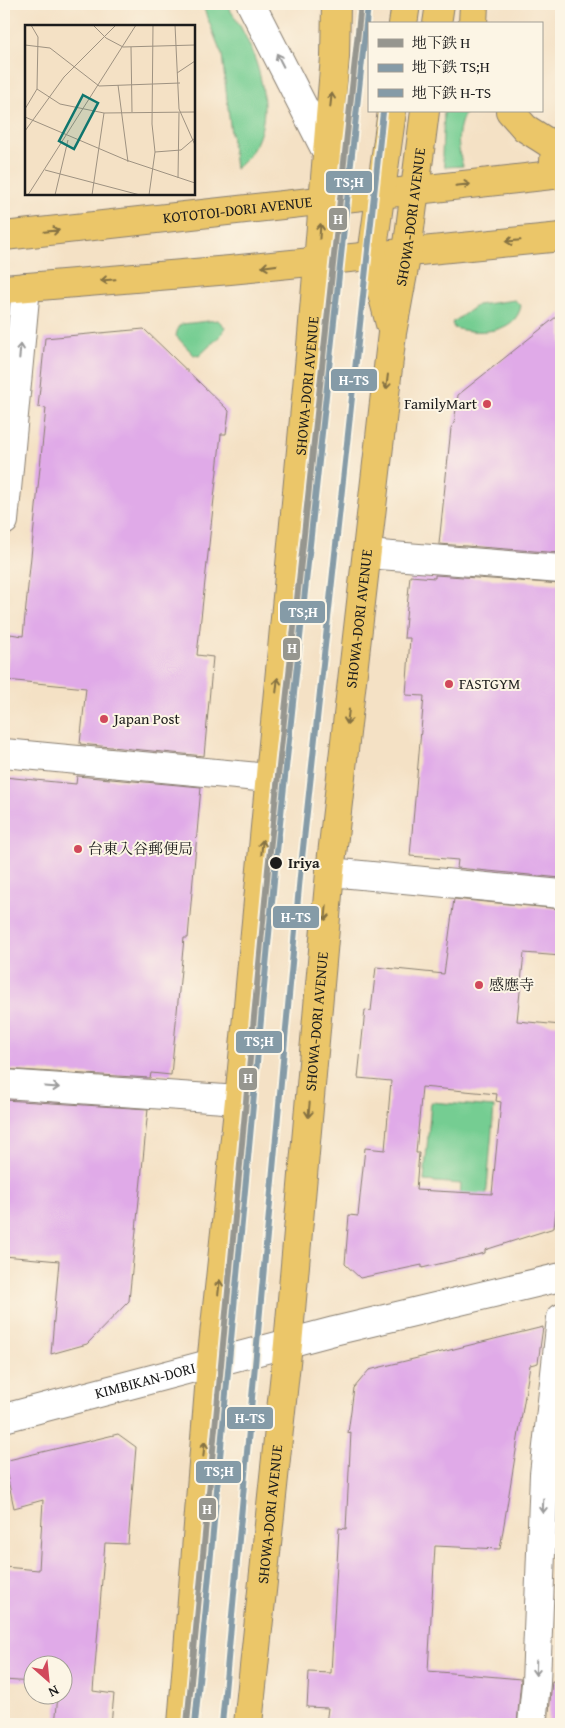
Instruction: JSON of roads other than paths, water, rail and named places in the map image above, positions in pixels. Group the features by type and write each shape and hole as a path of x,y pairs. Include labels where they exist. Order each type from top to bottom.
{"main road":[{"name":"SHOWA-DORI AVENUE","path":"182,1724 211,1364 239,1100 318,260 321,201 335,56 336,4"},
{"path":"335,56 345,4"},
{"path":"403,22 406,4"},
{"path":"438,22 440,4"},
{"path":"473,22 474,4"},
{"path":"392,112 372,255 392,333"},
{"name":"SHOWA-DORI AVENUE","path":"248,1724 288,1344 330,872 392,333 407,252 425,112"},
{"path":"511,112 525,128 555,147 557,174"},
{"name":"KOTOTOI-DORI AVENUE","path":"4,236 557,174"},
{"path":"15,288 230,270 561,237"}],"street":[{"path":"251,4 326,151"},
{"path":"4,521 15,288"},
{"path":"367,554 561,569"},
{"path":"4,753 268,778"},
{"path":"330,872 561,894"},
{"path":"4,1084 239,1100"},
{"name":"KIMBIKAN-DORI","path":"4,1418 288,1344 561,1277"},
{"path":"532,1724 553,1476 561,1318"}],"metro line":[{"name":"H","path":"187,1724 268,869 361,4"},
{"name":"TS;H","path":"195,1724 275,870 368,5"},
{"name":"H-TS","path":"222,1724 300,876 383,112"}],"place":[{"name":"FamilyMart","path":"487,404"},
{"name":"FASTGYM","path":"449,684"},
{"name":"Japan Post","path":"104,719"},
{"name":"台東入谷郵便局","path":"78,849"},
{"name":"Iriya","path":"276,863"},
{"name":"感應寺","path":"479,985"}]}
